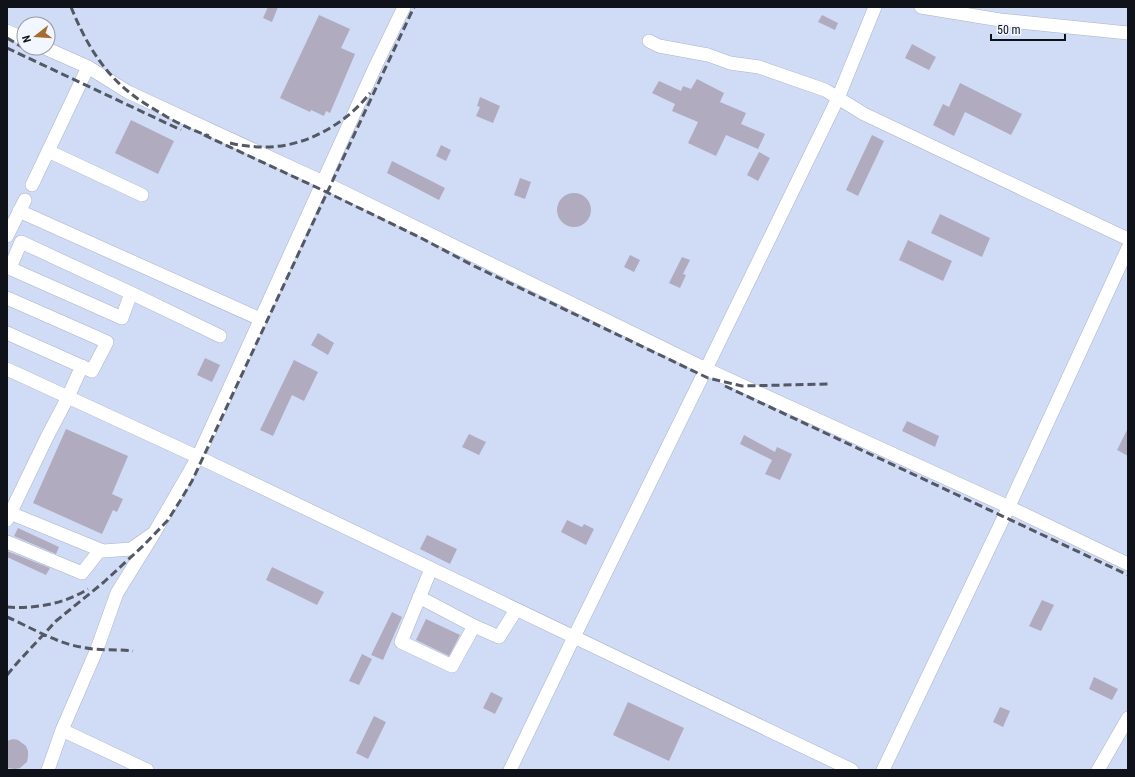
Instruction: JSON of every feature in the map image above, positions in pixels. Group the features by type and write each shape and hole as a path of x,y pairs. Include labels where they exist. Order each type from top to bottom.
{"lane":[{"path":"48,770 62,730 97,649 116,593 155,532 198,457 376,65 404,7"},
{"path":"510,770 838,98 875,7"},
{"path":"921,7 1000,20 1128,33"},
{"path":"649,41 660,46 708,55 730,63 759,67 825,90 864,114 1128,239"},
{"path":"56,53 88,67 128,92 323,182 706,370 1009,507 1128,564"},
{"path":"32,185 88,67"},
{"path":"48,151 142,195"},
{"path":"7,236 22,205 260,319"},
{"path":"131,293 122,318 8,267 21,242 131,293 220,336"},
{"path":"883,770 1009,507 1128,248"},
{"path":"7,298 107,342 92,371 7,333"},
{"path":"82,366 8,516 103,551 130,549 155,532"},
{"path":"7,369 198,457 852,770"},
{"path":"7,542 82,573 100,550"},
{"path":"431,569 400,642 452,666 474,626"},
{"path":"419,597 474,626 499,637 516,610"},
{"path":"1098,770 1128,718"},
{"path":"62,730 147,770"}],"shaded area":[{"path":"7,7 1128,7 1128,770 7,770"}],"building":[{"path":"268,7 278,7 272,22 263,18"},
{"path":"319,15 350,29 341,48 355,54 330,113 326,111 324,116 311,110 310,112 280,98"},
{"path":"822,15 838,23 835,30 818,22"},
{"path":"912,44 936,57 929,70 905,58"},
{"path":"697,79 724,93 720,102 746,113 741,124 765,134 758,149 726,135 716,156 688,143 698,122 672,111 675,104 652,93 659,81 681,91 683,86 691,89"},
{"path":"960,83 1022,114 1011,135 965,112 954,136 933,125 943,104 949,107"},
{"path":"480,97 500,106 493,123 476,116 480,107 477,106"},
{"path":"131,120 174,141 158,174 115,153"},
{"path":"872,135 884,141 858,196 846,190"},
{"path":"441,145 451,150 446,161 436,156"},
{"path":"759,152 770,158 758,181 747,175"},
{"path":"392,161 445,188 439,200 387,173"},
{"path":"520,178 531,182 525,199 514,195"},
{"path":"574,193 586,198 591,210 586,222 574,227 562,222 557,210 562,198"},
{"path":"940,214 990,238 982,257 931,233"},
{"path":"908,240 952,261 943,281 899,260"},
{"path":"630,255 640,260 634,272 624,267"},
{"path":"682,257 690,260 683,274 686,275 680,288 669,283"},
{"path":"318,333 334,343 328,355 311,345"},
{"path":"205,358 220,365 212,382 197,375"},
{"path":"294,360 318,372 304,401 292,395 273,436 260,430"},
{"path":"907,421 939,436 935,447 902,431"},
{"path":"1128,428 1128,456 1117,450"},
{"path":"66,429 128,456 112,494 123,499 117,512 113,510 102,534 33,503"},
{"path":"469,434 486,442 479,455 462,447"},
{"path":"744,435 775,452 777,447 792,454 780,480 765,474 772,460 740,444"},
{"path":"567,520 582,527 584,524 594,529 586,545 561,532"},
{"path":"18,528 59,547 56,554 14,536"},
{"path":"427,535 457,549 450,564 420,549"},
{"path":"7,551 50,568 46,575 7,557"},
{"path":"272,567 324,592 317,605 266,580"},
{"path":"1042,600 1054,605 1041,631 1029,626"},
{"path":"392,612 402,617 383,660 371,655"},
{"path":"426,619 460,635 449,656 416,640"},
{"path":"362,654 372,659 359,685 349,681"},
{"path":"1094,677 1118,689 1112,700 1089,689"},
{"path":"491,692 503,698 495,714 483,708"},
{"path":"628,702 684,728 669,761 613,735"},
{"path":"1000,707 1010,711 1003,727 993,722"},
{"path":"374,716 386,722 368,759 356,753"},
{"path":"13,739 18,740 26,746 28,751 27,762 20,768 15,769 7,768 7,741"}],"railway":[{"path":"71,7 94,53 119,83 138,99 167,117 209,136"},
{"path":"7,675 56,621 104,582 144,545 168,520 180,501 192,481 414,7"},
{"path":"7,38 16,43"},
{"path":"7,48 181,130"},
{"path":"230,143 266,147 296,143 310,138 338,123 361,104 370,93"},
{"path":"204,135 320,189 421,238 474,266 708,378 742,386 829,384"},
{"path":"725,386 1128,575"},
{"path":"7,607 39,606 59,602 88,589"},
{"path":"7,617 62,642 72,645 94,649 133,651"}]}
